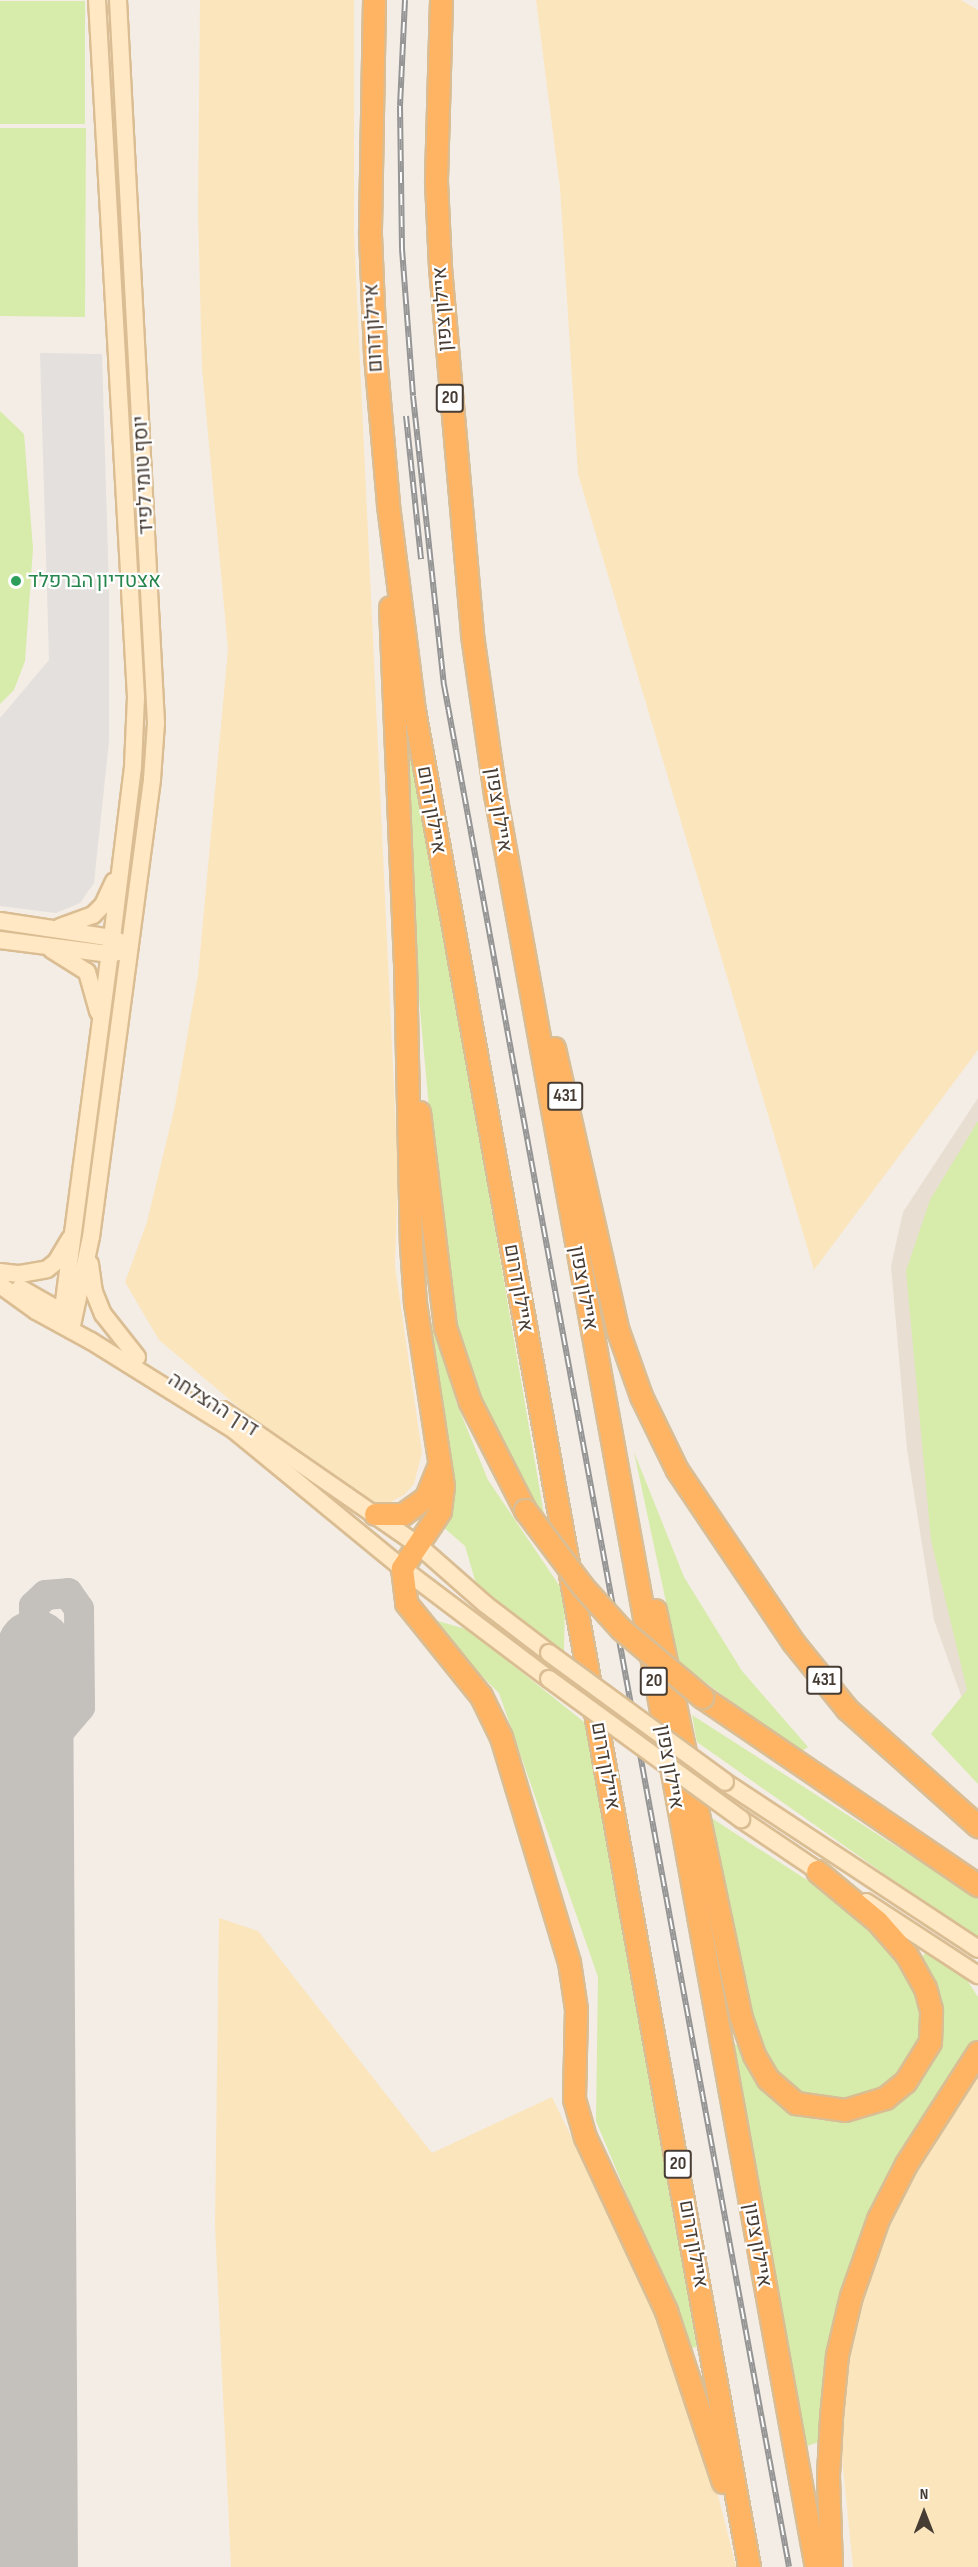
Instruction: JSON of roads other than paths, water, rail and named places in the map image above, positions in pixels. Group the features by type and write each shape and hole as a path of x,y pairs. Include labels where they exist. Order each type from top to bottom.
{"highway":[{"name":"איילון דרום","path":"374,0 370,235 387,505 414,710 749,2567"},
{"name":"איילון צפון","path":"441,0 436,182 440,267 472,634 495,794 816,2567"},
{"path":"387,505 405,962 413,1280 443,1486 440,1511 402,1568 406,1604 481,1696 512,1769 569,1962 576,2009 574,2099 585,2137 679,2344 749,2567"},
{"name":"431","path":"495,794 610,1298 641,1396 676,1470 793,1642 871,1733 978,1826"},
{"path":"405,962 429,1216 445,1327 475,1412 525,1510 583,1587 621,1629 702,1697 978,1885"},
{"path":"602,1394 624,1461 745,2033 760,2066 787,2097 808,2107 845,2110 885,2098 905,2082 930,2043 931,2010 925,1988 906,1954 877,1921 817,1871"},
{"path":"375,1514 403,1514 426,1497 440,1465"},
{"path":"831,2567 828,2475 831,2417 837,2355 851,2296 864,2254 897,2181 978,2052"}],"street":[{"name":"יוסף טומי לפיד","path":"67,1321 75,1227 133,766 136,697 97,0"},
{"name":"יוסף טומי לפיד","path":"91,1237 130,948 156,723 118,0"},
{"path":"55,929 93,915 103,905 120,869"},
{"path":"0,921 55,929 111,946"},
{"path":"0,940 46,946 130,948"},
{"path":"46,946 87,972 101,1026"},
{"path":"0,1274 21,1274 46,1269 64,1250 75,1227"},
{"path":"67,1321 91,1237"},
{"path":"91,1237 91,1274 98,1303 115,1332 137,1357"},
{"name":"דרך ההצלחה","path":"0,1274 67,1321 234,1430 402,1568 741,1819 978,1975"},
{"name":"דרך ההצלחה","path":"0,1285 137,1357 244,1423 418,1545 485,1604 725,1782 978,1949"}],"railway":[{"path":"405,0 400,106 402,249 413,396 444,685 789,2567"},
{"path":"406,416 421,559"}],"place":[{"name":"אצטדיון הברפלד","path":"16,581"}]}
